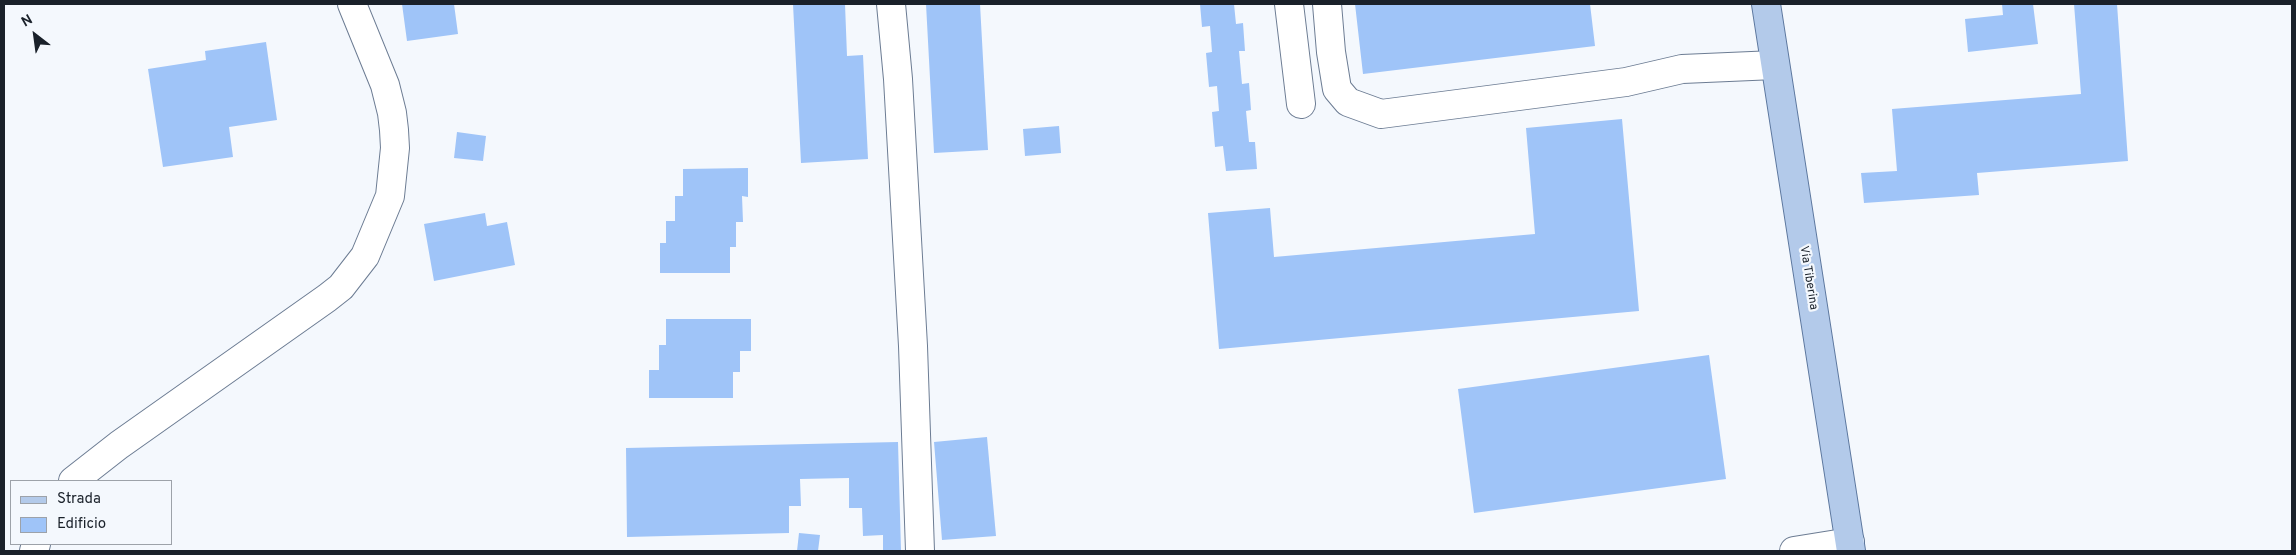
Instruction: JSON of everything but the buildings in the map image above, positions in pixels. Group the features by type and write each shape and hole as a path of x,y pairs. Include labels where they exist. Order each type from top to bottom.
{"main road":[{"name":"Via Tiberina","path":"1766,4 1851,546"}],"street":[{"path":"74,480 119,445 327,298 341,287 365,256 390,196 395,148 392,113 385,85 352,4"},
{"path":"891,4 898,79 912,326 920,551"},
{"path":"1289,4 1301,104"},
{"path":"1327,4 1331,52 1337,89 1348,102 1364,110 1381,114 1626,82 1681,67 1775,65"},
{"path":"1794,551 1851,546"}]}
